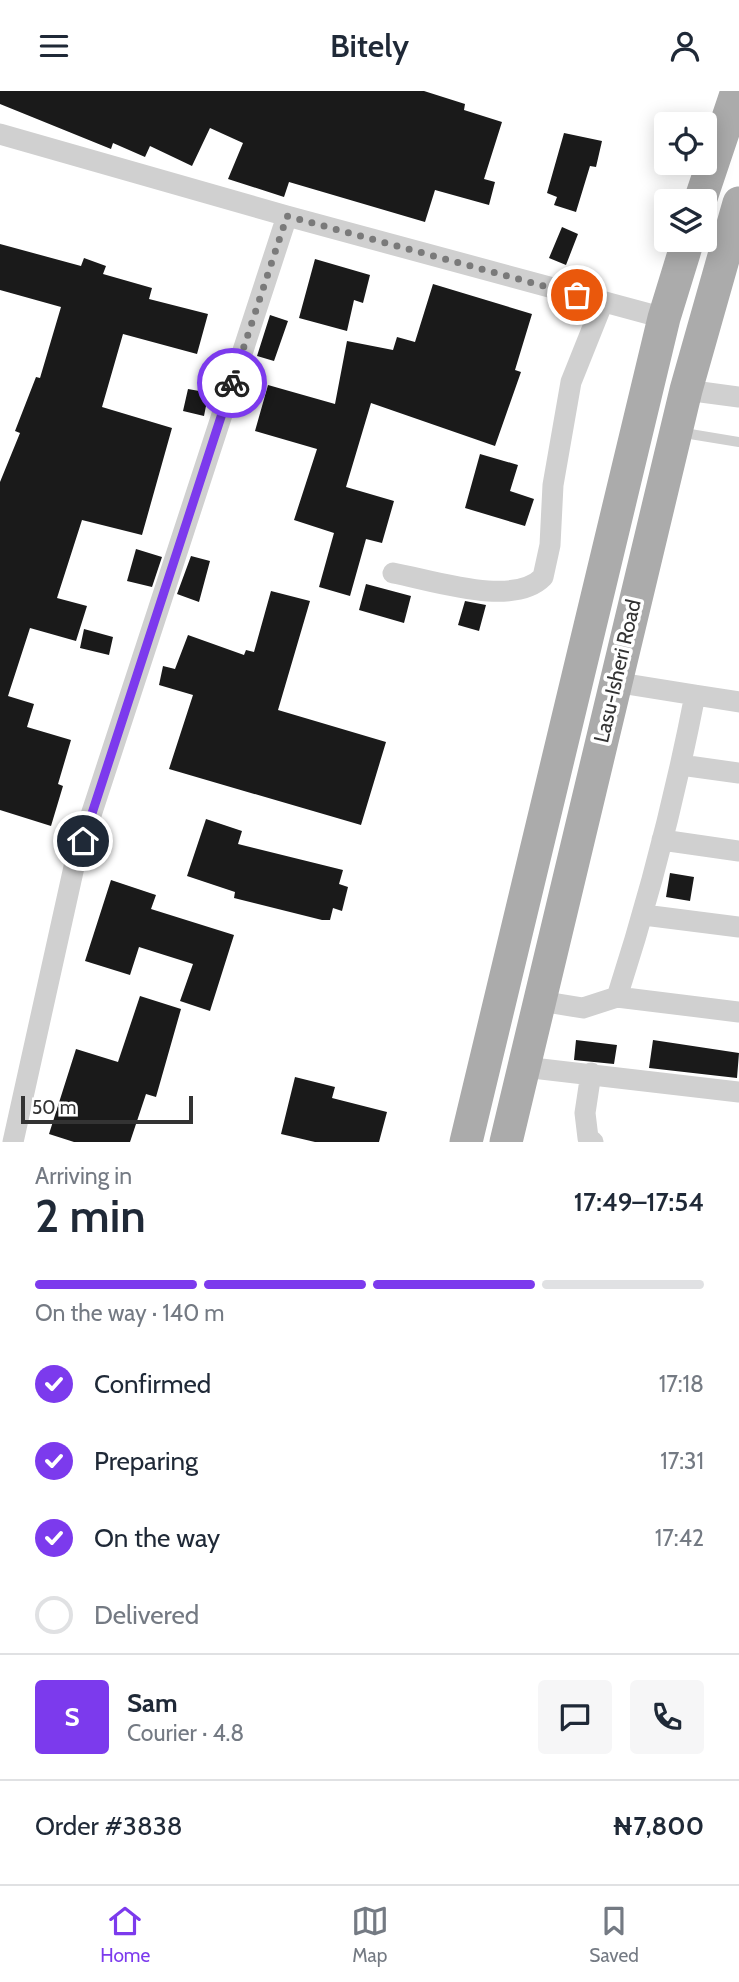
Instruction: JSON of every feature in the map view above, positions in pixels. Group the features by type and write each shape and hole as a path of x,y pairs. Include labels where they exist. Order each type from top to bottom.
{"main road":[{"path":"704,189 737,91"},
{"name":"Lasu-Isheri Road","path":"506,1142 675,431 739,203"},
{"name":"Lasu-Isheri Road","path":"466,1142 664,318 684,252"}],"street":[{"path":"0,134 287,216 664,318"},
{"path":"13,1142 74,867 287,216"},
{"path":"393,573 487,591 527,589 543,577 550,544 553,485 571,382 603,302"},
{"path":"686,390 739,397"},
{"path":"614,683 739,702"},
{"path":"617,997 643,915 681,765 695,695"},
{"path":"681,765 739,773"},
{"path":"662,840 739,851"},
{"path":"643,915 739,927"},
{"path":"540,1001 583,1008 617,997 739,1012"},
{"path":"524,1067 739,1092"},
{"path":"591,1073 585,1113 588,1138 593,1142"}],"lane":[{"path":"675,431 739,442"}],"building":[{"path":"0,91 424,91 465,104 464,110 502,122 484,179 495,182 489,205 435,190 425,222 289,182 284,197 228,179 243,143 210,128 192,166 150,146 145,157 113,143 111,149 0,104"},
{"path":"564,133 602,141 596,167 590,166 576,212 554,205 557,197 547,193"},
{"path":"562,227 578,234 566,265 549,258"},
{"path":"0,244 81,266 84,258 106,266 103,274 152,288 149,299 208,314 197,354 123,334 102,407 172,428 142,535 82,520 57,598 87,606 76,641 30,628 8,696 34,704 27,727 71,740 58,784 63,786 51,826 0,810 0,482 20,433 15,431 36,377 40,378 61,307 0,290"},
{"path":"315,259 370,275 363,303 354,300 347,331 299,318"},
{"path":"433,284 532,314 515,370 521,372 495,446 371,403 346,487 394,501 382,543 366,539 350,596 319,587 334,533 294,520 317,449 255,431 268,385 335,404 347,341 393,350 397,337 415,342"},
{"path":"270,315 288,321 274,361 257,356"},
{"path":"188,389 205,392 204,395 208,396 204,416 183,411"},
{"path":"480,454 518,465 510,491 534,499 525,526 465,508"},
{"path":"136,549 162,557 152,587 127,581"},
{"path":"191,556 210,561 199,602 177,594"},
{"path":"366,584 411,596 404,623 359,610"},
{"path":"271,591 310,601 278,710 386,742 361,825 169,769 193,695 159,685 163,666 175,669 188,635 244,655 246,650 254,652"},
{"path":"465,601 486,605 479,631 458,625"},
{"path":"84,629 113,637 109,655 80,648"},
{"path":"206,819 242,831 238,844 343,870 339,884 348,887 342,911 333,908 330,920 322,920 234,898 235,892 187,876"},
{"path":"670,873 694,877 690,901 666,897"},
{"path":"111,880 156,895 151,909 234,935 210,1011 180,1001 193,964 139,947 130,975 85,961"},
{"path":"140,996 181,1009 156,1097 146,1094 130,1142 74,1142 49,1134 76,1049 118,1062"},
{"path":"576,1040 617,1045 614,1064 574,1060"},
{"path":"653,1040 739,1053 737,1078 649,1068"},
{"path":"295,1077 335,1087 332,1098 387,1112 379,1142 315,1142 281,1134"}],"way so far":[{"path":"232,383 287,216 577,295"}],"route":[{"path":"83,841 232,383"}]}
